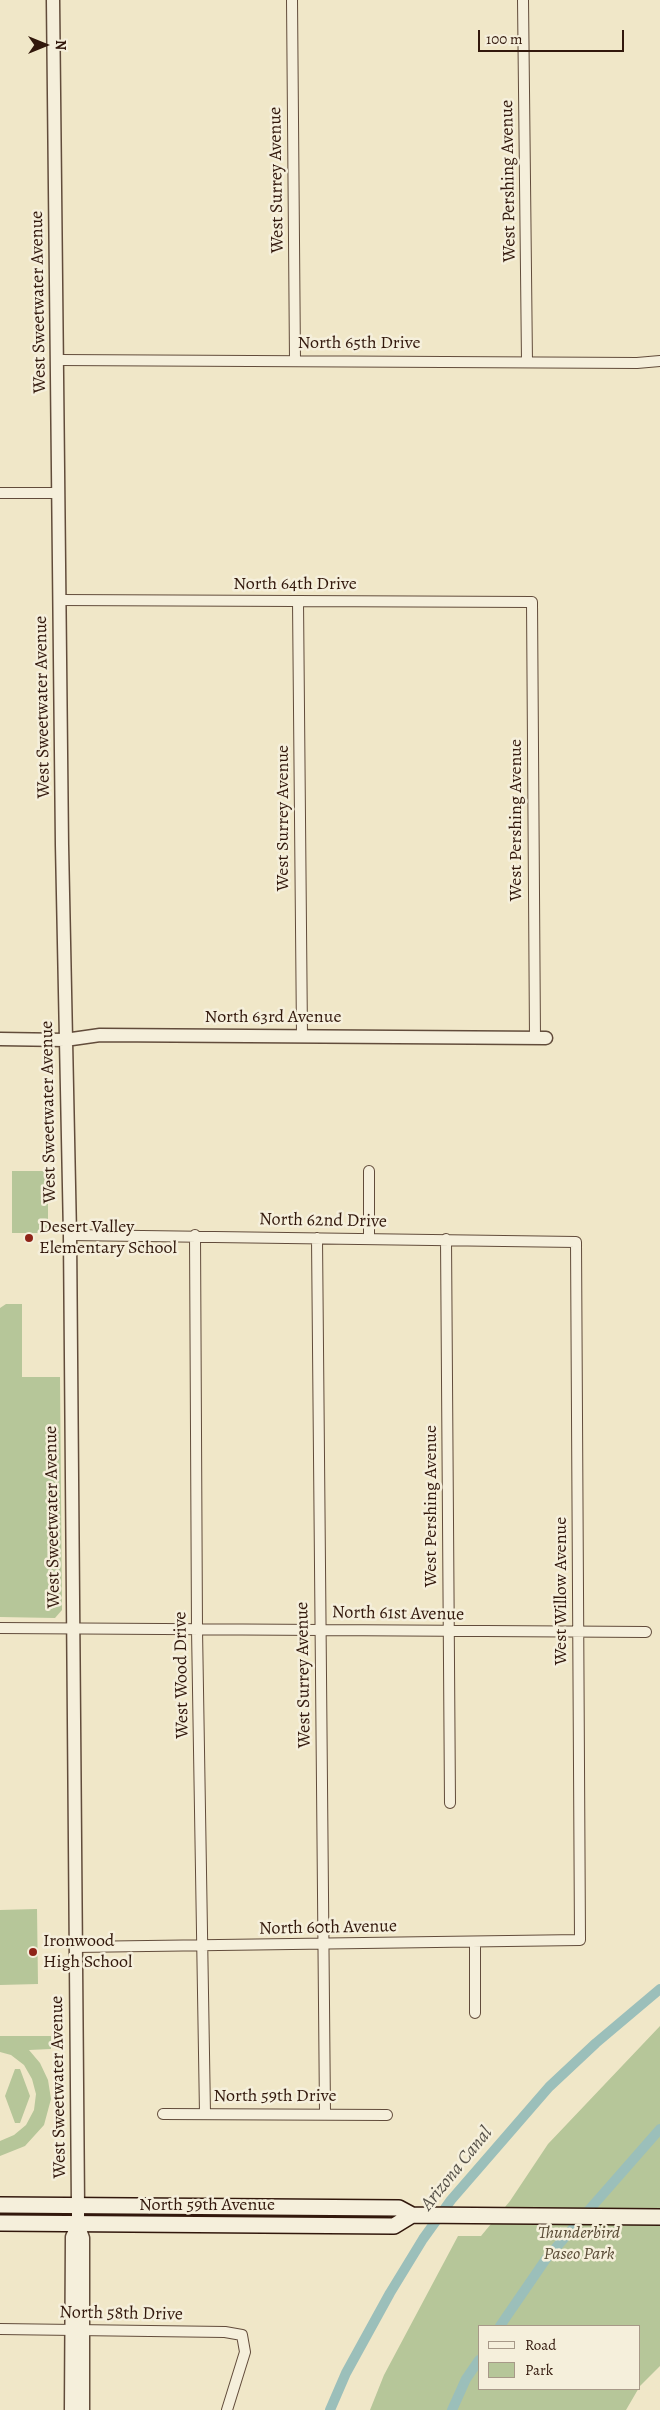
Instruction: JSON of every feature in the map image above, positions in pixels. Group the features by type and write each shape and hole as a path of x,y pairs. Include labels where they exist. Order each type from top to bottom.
{"main road":[{"name":"North 59th Avenue","path":"0,2206 399,2208 412,2215 660,2217"},
{"name":"North 59th Avenue","path":"0,2223 394,2226 412,2215"}],"street":[{"name":"West Sweetwater Avenue","path":"54,0 59,600 65,1040 70,1236 78,2224"},
{"name":"West Surrey Avenue","path":"292,0 295,360"},
{"name":"West Pershing Avenue","path":"523,0 527,362"},
{"name":"North 65th Drive","path":"58,360 637,363 660,361"},
{"path":"0,494 58,493"},
{"name":"North 64th Drive","path":"59,600 532,602"},
{"name":"West Surrey Avenue","path":"298,601 302,1036"},
{"name":"West Pershing Avenue","path":"532,602 540,1038"},
{"name":"North 63rd Avenue","path":"0,1039 65,1040 100,1035 540,1038"},
{"path":"369,1171 369,1238"},
{"name":"North 62nd Drive","path":"70,1236 369,1238 576,1242"},
{"name":"West Wood Drive","path":"195,1236 198,1629 206,2114"},
{"name":"West Surrey Avenue","path":"317,1238 325,2113"},
{"name":"West Pershing Avenue","path":"446,1239 450,1803"},
{"name":"West Willow Avenue","path":"576,1242 580,1940"},
{"name":"North 61st Avenue","path":"0,1628 646,1632"},
{"name":"North 60th Avenue","path":"75,1947 580,1940"},
{"path":"475,1942 475,2014"},
{"name":"North 59th Drive","path":"163,2114 325,2113 387,2115"},
{"path":"71,2410 72,2237 78,2224"},
{"path":"78,2224 83,2238 83,2410"},
{"name":"North 58th Drive","path":"0,2329 225,2332 242,2335 245,2352 227,2410"}],"green space":[{"path":"12,1171 48,1171 48,1233 12,1233"},
{"path":"6,1304 22,1304 22,1377 60,1377 62,1610 55,1618 0,1617 0,1308"},
{"path":"37,1909 38,1984 0,1985 0,1910"},
{"name":"Thunderbird Paseo Park","path":"660,2026 660,2366 640,2386 640,2325 478,2325 478,2390 637,2390 626,2410 370,2410 384,2375 458,2236 481,2236 510,2201 548,2144"},
{"path":"0,2036 51,2036 51,2049 29,2050 40,2063 48,2080 51,2099 44,2125 25,2146 0,2156 0,2141 14,2135 26,2125 34,2110 36,2094 32,2079 24,2065 11,2055 0,2052"},
{"path":"15,2069 20,2069 30,2096 20,2123 15,2123 5,2096"}],"waterway":[{"name":"Arizona Canal","path":"330,2410 346,2373 390,2293 423,2239 451,2200 549,2087 596,2043 660,1989"},
{"path":"501,2325 546,2259 660,2129"},
{"path":"452,2410 466,2379 478,2361"}],"place":[{"name":"Desert Valley Elementary School","path":"29,1238"},
{"name":"Ironwood High School","path":"33,1952"}]}
